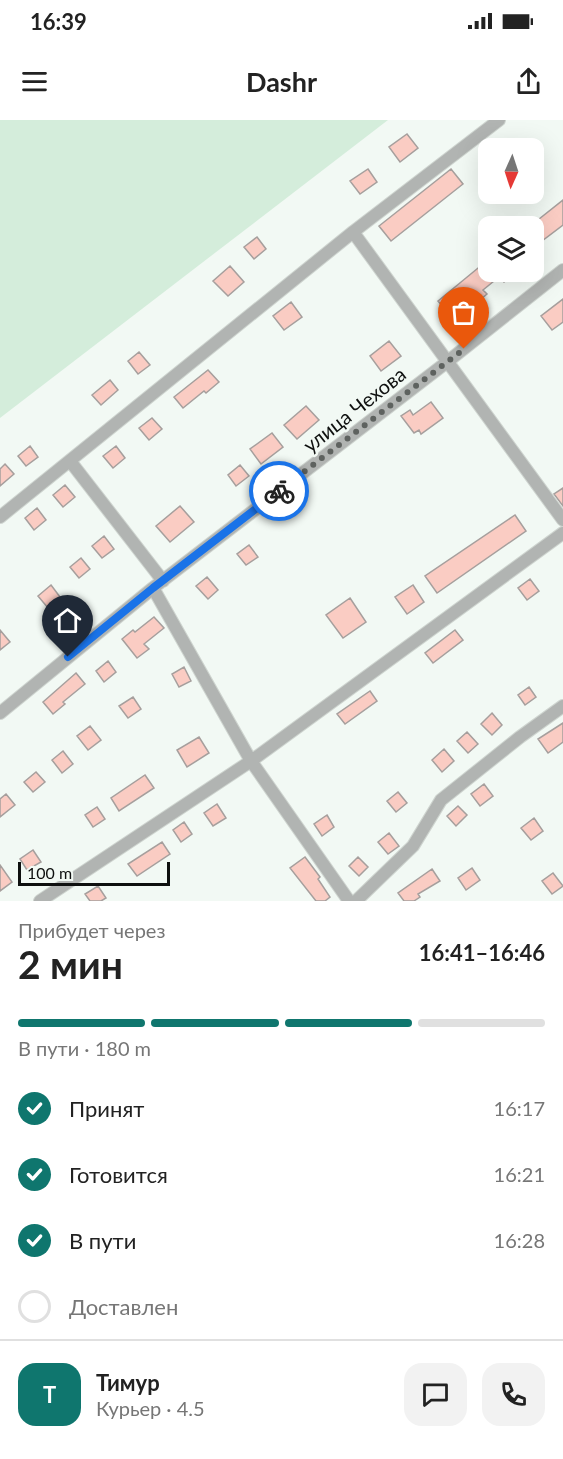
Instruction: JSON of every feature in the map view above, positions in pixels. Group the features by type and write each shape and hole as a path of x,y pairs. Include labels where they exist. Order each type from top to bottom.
{"street":[{"path":"0,517 353,232 499,120"},
{"path":"353,232 563,520"},
{"name":"улица Чехова","path":"0,713 158,584 563,270"},
{"path":"70,461 158,584 251,761 349,901"},
{"path":"40,901 251,761 563,533"},
{"path":"356,901 413,846 441,800 563,706"}],"green space":[{"path":"0,120 388,120 0,418"}],"building":[{"path":"407,134 418,148 400,162 389,147"},
{"path":"368,169 377,182 360,194 350,181"},
{"path":"451,169 463,184 391,241 379,226"},
{"path":"563,200 563,225 544,239 543,216"},
{"path":"257,237 266,249 254,259 244,247"},
{"path":"230,266 244,282 228,296 213,281"},
{"path":"478,268 478,282 493,282 483,290 487,294 472,307 467,301 450,315 438,301"},
{"path":"563,299 563,322 552,330 541,316"},
{"path":"291,302 302,317 284,330 273,316"},
{"path":"389,341 401,356 381,371 370,356"},
{"path":"139,352 150,365 138,374 128,361"},
{"path":"208,370 219,382 183,408 174,397"},
{"path":"110,380 118,390 101,405 92,395"},
{"path":"431,402 443,418 421,434 419,430 414,433 401,416 410,410 413,415"},
{"path":"306,406 319,420 297,439 284,425"},
{"path":"152,418 162,429 149,440 139,428"},
{"path":"272,433 283,447 261,464 250,449"},
{"path":"30,446 38,457 26,466 18,456"},
{"path":"116,446 125,458 113,468 103,456"},
{"path":"5,464 14,474 0,486 0,469"},
{"path":"240,465 249,476 236,486 228,475"},
{"path":"65,485 75,497 63,507 53,495"},
{"path":"563,488 563,506 554,494"},
{"path":"180,506 194,522 170,542 156,526"},
{"path":"37,508 46,520 34,530 25,518"},
{"path":"515,515 526,531 437,593 425,576"},
{"path":"104,536 114,549 102,558 92,546"},
{"path":"249,545 258,557 246,565 237,554"},
{"path":"81,558 90,569 79,578 70,567"},
{"path":"207,577 218,590 208,599 196,586"},
{"path":"530,579 539,591 527,600 518,588"},
{"path":"51,585 60,597 48,608 38,596"},
{"path":"413,585 424,602 407,614 395,597"},
{"path":"350,598 366,622 343,638 326,615"},
{"path":"154,617 164,628 144,644 149,649 137,658 122,639"},
{"path":"0,630 10,642 0,650"},
{"path":"455,630 463,640 433,663 425,653"},
{"path":"108,661 116,672 104,682 96,671"},
{"path":"184,667 191,681 179,687 172,674"},
{"path":"76,673 85,684 63,702 65,704 53,714 43,702"},
{"path":"529,687 536,697 525,705 518,695"},
{"path":"370,691 377,701 345,724 337,714"},
{"path":"133,697 141,709 128,718 119,706"},
{"path":"492,713 502,725 492,735 481,724"},
{"path":"563,723 563,742 548,753 538,739"},
{"path":"90,726 101,740 88,750 77,736"},
{"path":"467,732 478,744 468,753 457,741"},
{"path":"199,737 209,753 187,767 177,750"},
{"path":"444,749 454,761 442,772 432,760"},
{"path":"63,751 73,764 62,773 52,760"},
{"path":"36,772 45,782 33,792 24,782"},
{"path":"145,775 154,788 119,811 111,798"},
{"path":"484,784 493,796 480,806 471,794"},
{"path":"398,792 407,803 396,812 387,801"},
{"path":"6,794 15,805 0,817 0,799"},
{"path":"217,804 226,818 213,826 204,813"},
{"path":"458,806 467,815 456,826 447,816"},
{"path":"97,807 105,819 93,827 85,815"},
{"path":"327,815 334,827 322,836 314,824"},
{"path":"534,818 543,831 531,840 521,828"},
{"path":"184,822 192,834 181,842 173,830"},
{"path":"389,833 399,846 388,854 378,842"},
{"path":"162,842 170,854 137,876 128,864"},
{"path":"33,850 41,862 27,870 20,859"},
{"path":"305,857 320,877 318,879 330,897 325,901 316,901 290,868"},
{"path":"358,857 368,867 359,876 349,866"},
{"path":"0,865 12,882 0,891"},
{"path":"472,868 480,880 466,890 458,878"},
{"path":"432,869 440,881 418,894 420,897 414,901 404,901 398,893"},
{"path":"553,873 563,886 552,894 542,881"},
{"path":"98,886 106,898 101,901 90,901 85,894"}],"way so far":[{"path":"279,491 464,349"}],"route":[{"path":"68,657 279,491"}]}
